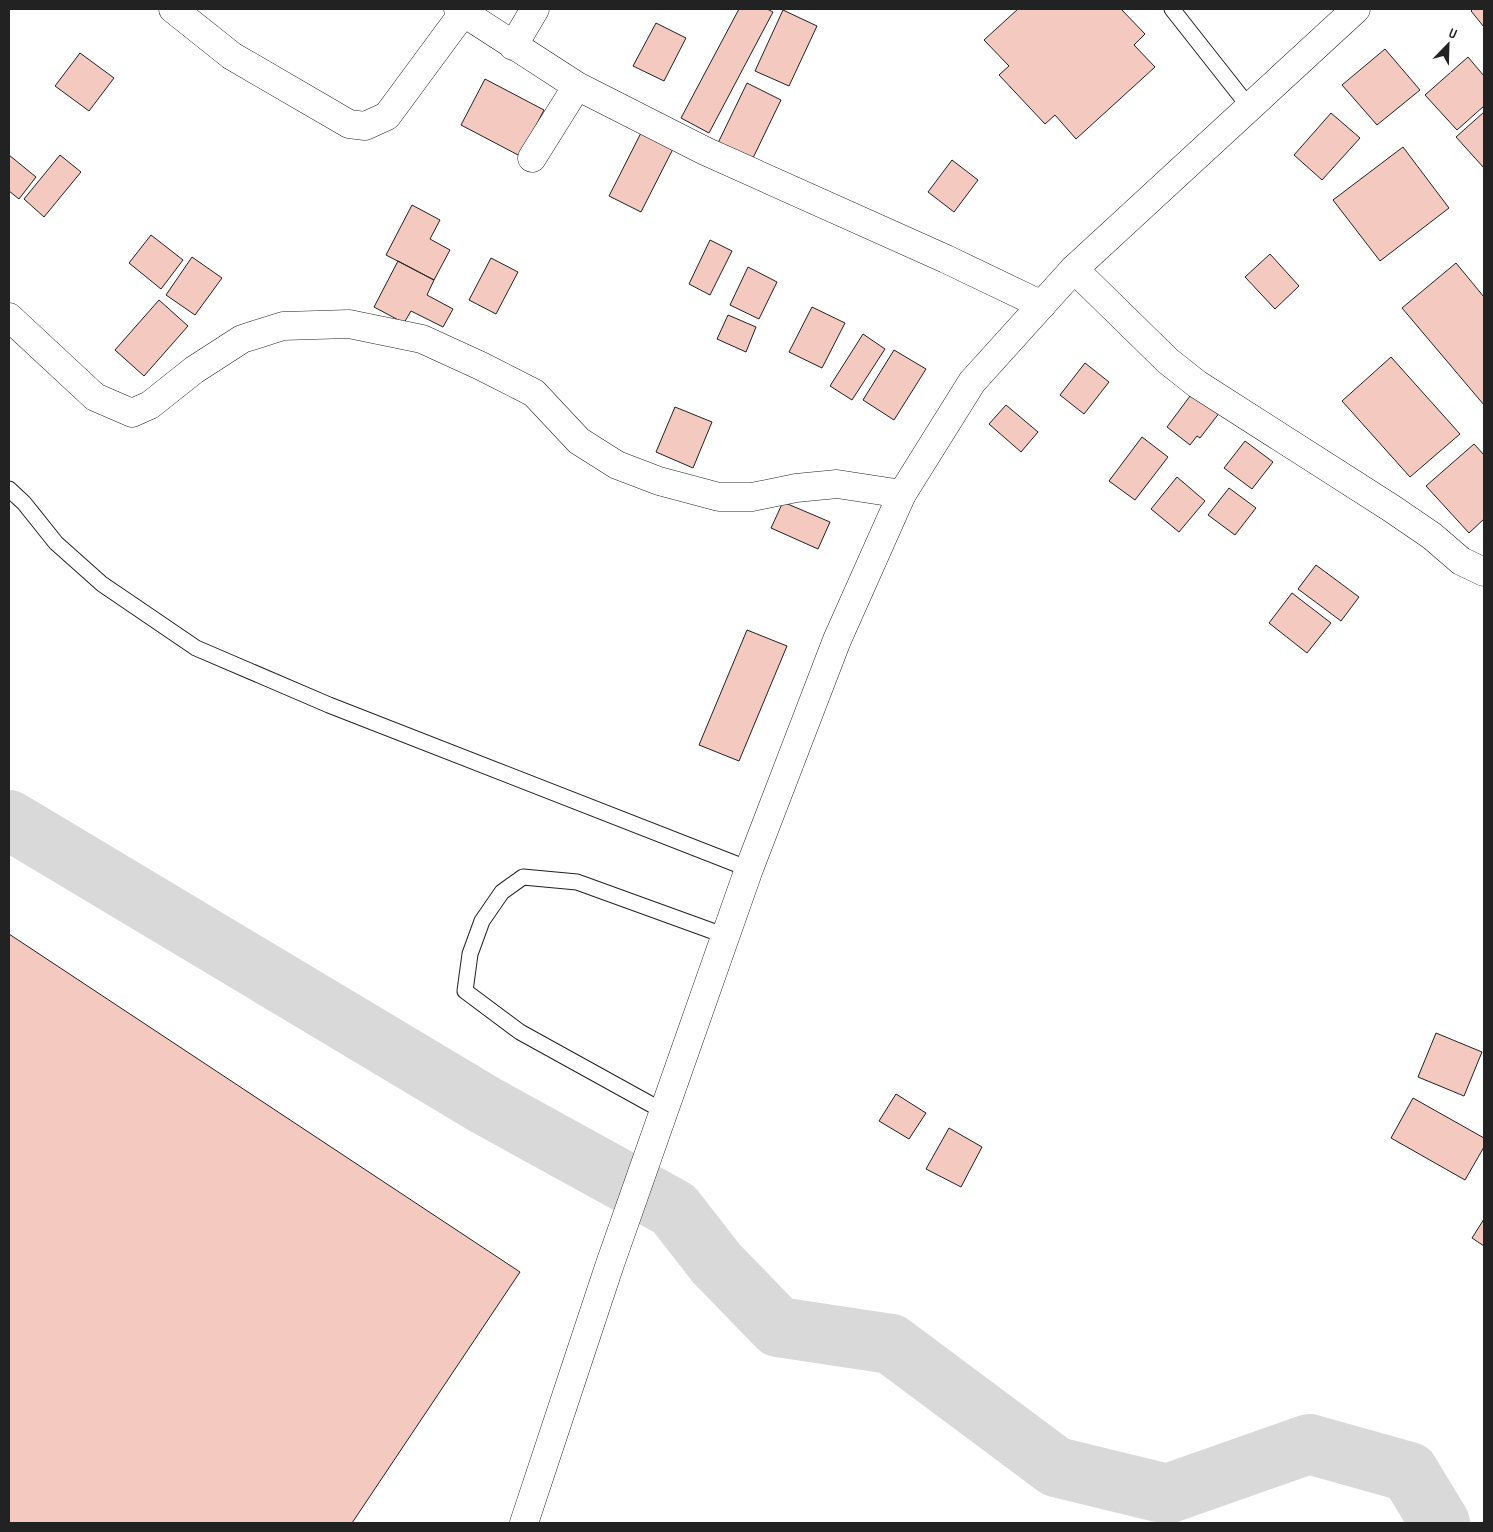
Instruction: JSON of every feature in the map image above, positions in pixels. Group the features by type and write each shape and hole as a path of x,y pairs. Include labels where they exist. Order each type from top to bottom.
{"main road":[{"path":"173,9 232,56 349,124 365,126 387,116 460,11 577,86 705,151 946,259 1042,305"},
{"path":"514,46 535,9"},
{"path":"524,1523 610,1264 749,869 837,640 902,494 972,382 1074,269 1356,9"},
{"path":"532,158 577,86"},
{"path":"1074,269 1168,361 1197,384 1391,508 1432,536 1461,561 1484,572"},
{"path":"9,317 66,368 94,397 132,413 150,405 194,370 242,339 283,326 349,324 422,339 481,366 534,393 579,441 617,465 659,481 719,497 752,497 796,488 837,484 902,494"}],"lane":[{"path":"1172,9 1250,108"},
{"path":"9,489 24,503 56,543 102,584 196,648 329,705 749,869"},
{"path":"663,1111 520,1032 465,991 470,954 482,921 502,892 523,877 577,882 726,936"}],"building":[{"path":"739,9 767,9 773,12 709,133 681,118"},
{"path":"1018,9 1121,9 1145,34 1134,45 1155,67 1076,139 1055,115 1045,124 999,75 1009,66 984,40"},
{"path":"1473,9 1484,9 1484,27 1471,11"},
{"path":"783,10 817,26 789,86 755,71"},
{"path":"656,23 686,38 664,81 633,66"},
{"path":"1385,49 1420,90 1377,125 1342,85"},
{"path":"80,53 114,78 89,111 55,86"},
{"path":"1468,57 1484,76 1484,106 1457,130 1425,95"},
{"path":"485,79 544,110 520,156 461,125"},
{"path":"747,83 781,100 752,160 718,143"},
{"path":"1484,112 1484,168 1456,137"},
{"path":"1331,113 1360,138 1322,180 1294,155"},
{"path":"644,127 676,143 641,212 609,196"},
{"path":"1403,147 1449,208 1380,261 1333,200"},
{"path":"9,155 36,177 19,199 9,191"},
{"path":"60,155 81,172 44,217 24,199"},
{"path":"952,160 978,180 954,212 928,192"},
{"path":"412,205 440,220 430,239 450,250 434,280 386,255"},
{"path":"151,235 183,260 161,289 129,263"},
{"path":"710,240 732,251 710,295 689,284"},
{"path":"1270,254 1299,286 1275,309 1245,277"},
{"path":"192,257 222,278 195,315 166,295"},
{"path":"491,258 518,272 496,314 469,300"},
{"path":"398,261 434,280 427,295 453,309 443,327 411,311 404,323 374,307"},
{"path":"1456,263 1484,297 1484,405 1402,308"},
{"path":"748,267 777,282 759,319 730,305"},
{"path":"159,300 188,326 144,376 115,350"},
{"path":"812,307 845,323 822,368 789,352"},
{"path":"728,315 756,327 746,352 717,339"},
{"path":"863,334 885,349 852,400 830,386"},
{"path":"894,350 926,369 894,420 863,400"},
{"path":"1391,357 1460,434 1410,477 1342,401"},
{"path":"1085,363 1109,382 1084,414 1060,395"},
{"path":"1193,392 1220,412 1200,438 1197,436 1190,445 1167,427"},
{"path":"1006,405 1038,432 1021,452 989,424"},
{"path":"675,407 712,422 693,468 656,452"},
{"path":"1142,437 1168,457 1135,500 1109,481"},
{"path":"1245,441 1273,462 1252,489 1224,468"},
{"path":"1474,444 1484,455 1484,519 1469,533 1426,486"},
{"path":"1177,477 1205,501 1179,532 1151,509"},
{"path":"1229,488 1256,508 1235,535 1208,515"},
{"path":"783,502 830,522 818,549 771,528"},
{"path":"1316,565 1359,597 1341,621 1298,589"},
{"path":"1292,593 1331,623 1307,653 1269,623"},
{"path":"747,630 787,646 739,761 699,745"},
{"path":"9,934 520,1272 352,1523 9,1523"},
{"path":"1436,1033 1482,1052 1464,1096 1418,1077"},
{"path":"896,1094 926,1113 909,1139 879,1121"},
{"path":"1413,1098 1484,1138 1484,1147 1465,1180 1391,1138"},
{"path":"949,1128 982,1147 961,1187 926,1169"},
{"path":"1484,1219 1484,1246 1472,1238"}],"waterway":[{"path":"9,820 485,1105 674,1209 716,1263 778,1327 891,1344 1056,1467 1167,1494 1309,1444 1409,1472 1440,1523"}]}
